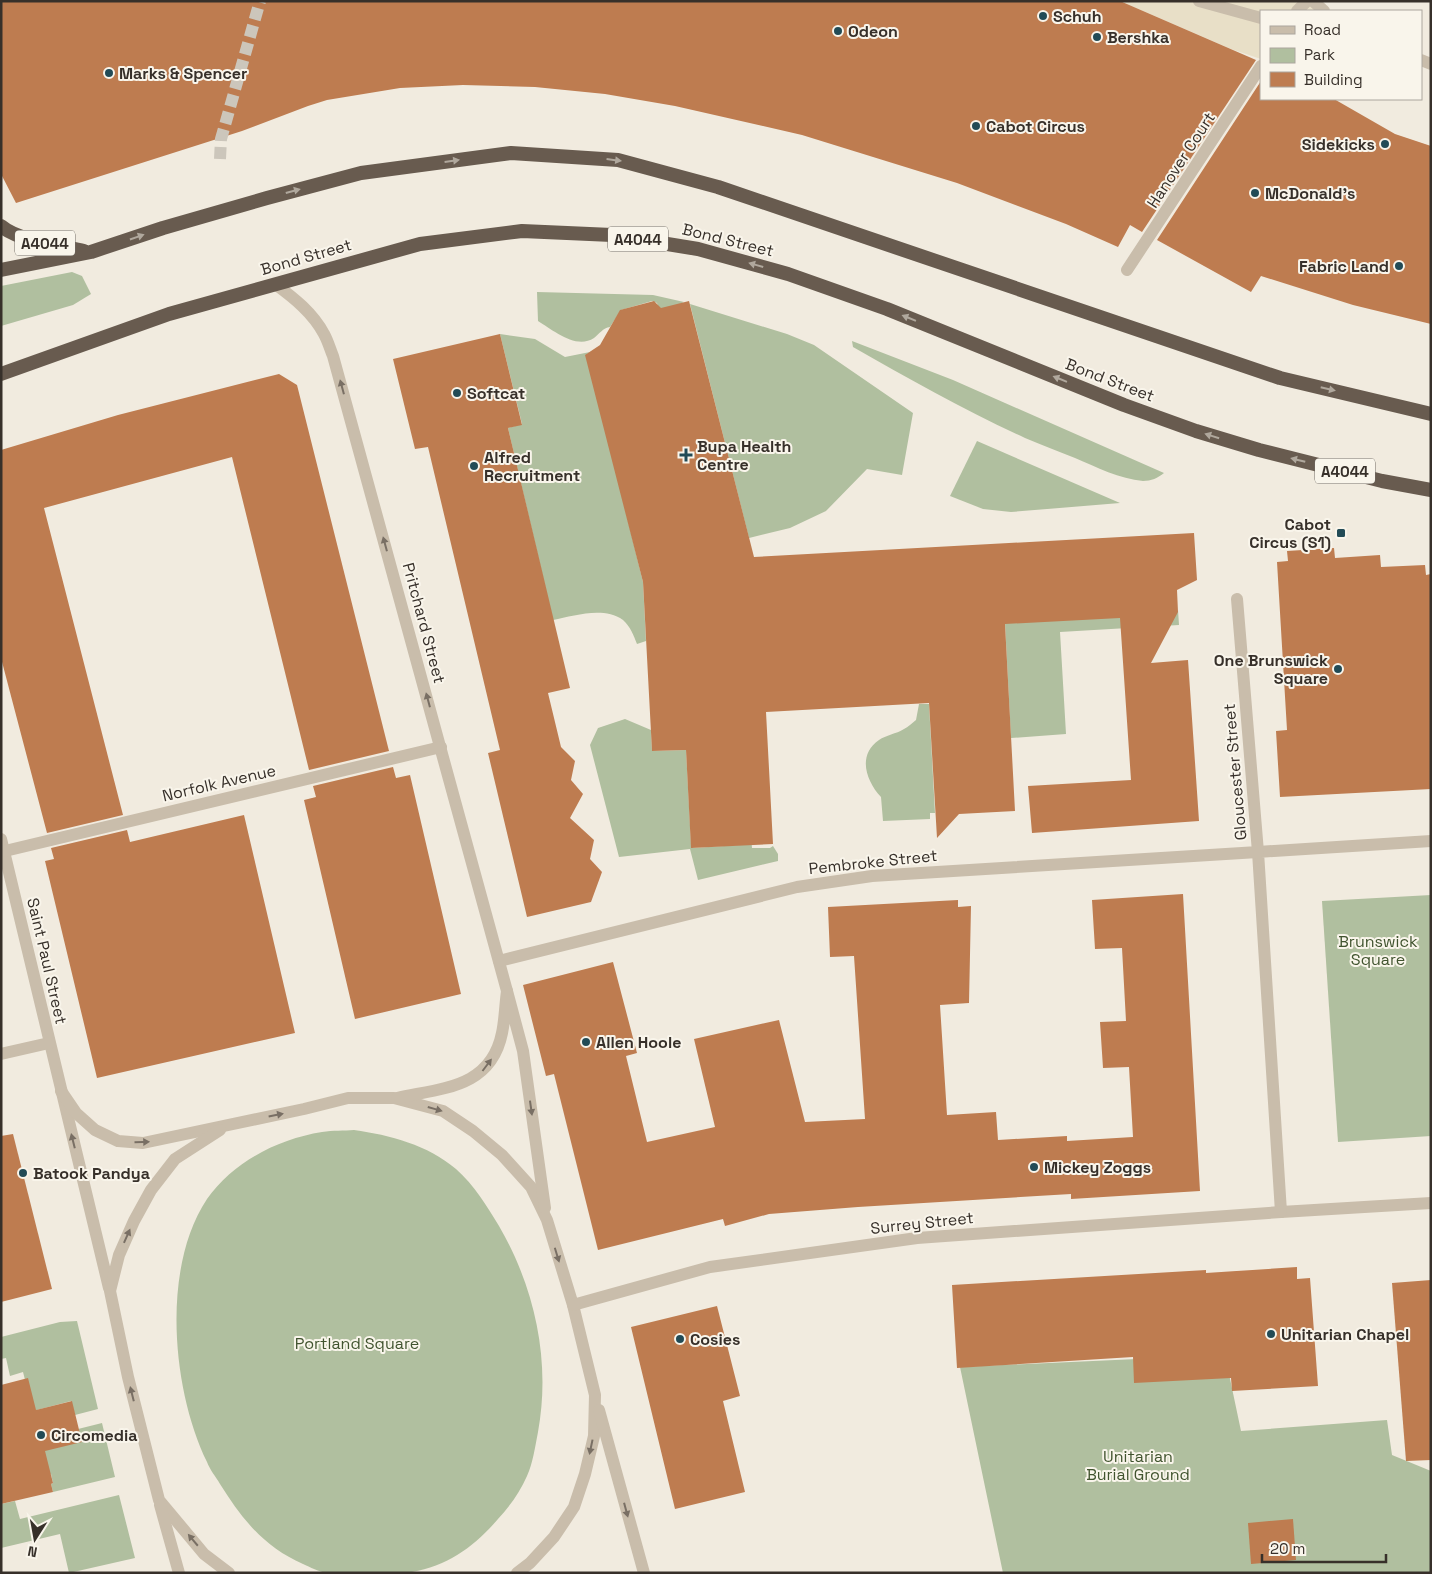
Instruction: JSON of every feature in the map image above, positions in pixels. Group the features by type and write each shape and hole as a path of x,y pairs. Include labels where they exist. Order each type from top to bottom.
{"highway":[{"name":"A4044","path":"1,226 6,230 35,241 91,252 163,228 361,173 511,153 618,160 718,187 1280,378 1431,414"},
{"name":"Bond Street","path":"1,374 169,314 420,244 522,231 612,235 698,249 788,274 887,309 1124,405 1196,431 1259,450 1382,481 1431,490"},
{"path":"1,270 91,252"}],"street":[{"path":"1199,1 1260,18"},
{"path":"1298,10 1307,1"},
{"path":"1313,1 1323,10"},
{"name":"Hanover Court","path":"1127,270 1260,68"},
{"name":"Pritchard Street","path":"275,284 295,298 309,312 324,333 333,356 507,991"},
{"name":"Gloucester Street","path":"1237,600 1258,852"},
{"name":"Norfolk Avenue","path":"3,845 441,748"},
{"path":"1431,841 1258,852 1281,1212 1431,1203"},
{"name":"Saint Paul Street","path":"3,845 61,1091"},
{"name":"Pembroke Street","path":"499,961 797,886 872,876 1258,852"},
{"path":"61,1091 76,1113 96,1130 118,1141 144,1144 348,1098 394,1098 467,1082 484,1070 496,1052 502,1034 507,991"},
{"path":"507,991 523,1051 546,1220"},
{"path":"1,1054 49,1043"},
{"path":"61,1091 110,1291 128,1377 179,1573"},
{"path":"394,1098 442,1111 473,1130 502,1155 531,1187 546,1220 573,1305 595,1396 644,1573"},
{"path":"110,1291 119,1255 134,1221 151,1190 176,1159 228,1124"},
{"name":"Surrey Street","path":"573,1305 710,1267 907,1240 1281,1212"},
{"path":"517,1573 530,1563 554,1537 574,1507 586,1474 594,1436 595,1396"},
{"path":"159,1500 204,1554 229,1573"}],"green space":[{"path":"72,272 82,276 91,294 73,305 1,326 1,286"},
{"path":"537,292 653,295 684,302 660,313 657,303 652,301 621,310 610,327 594,338 580,342 565,337 538,321"},
{"path":"690,304 787,334 814,345 913,413 902,475 867,469 826,511 790,528 749,538"},
{"path":"500,334 535,339 565,357 590,352 587,354 643,582 646,641 637,644 632,631 623,620 607,614 588,613 553,620 508,428 522,424"},
{"path":"852,341 953,380 1164,473 1146,481 1134,480 1108,472 1031,441 959,406 895,371 853,347"},
{"path":"977,441 1120,503 1011,512 983,509 950,496"},
{"path":"1178,610 1179,625 1060,632 1066,734 1011,738 1005,623 1176,614"},
{"path":"919,704 929,704 935,813 930,813 930,819 883,821 881,797 871,783 866,768 868,753 879,740 901,731 916,720"},
{"path":"625,719 651,730 652,751 686,750 691,844 693,848 740,845 750,823 752,848 770,848 773,846 778,854 778,861 698,880 690,849 619,857 590,745 598,728"},
{"name":"Brunswick Square","path":"1431,895 1431,1136 1338,1142 1322,901"},
{"name":"Portland Square","path":"354,1130 395,1138 421,1147 456,1169 469,1182 485,1203 512,1250 531,1300 541,1352 542,1405 534,1455 521,1488 489,1529 470,1546 449,1560 412,1572 324,1572 289,1557 265,1540 237,1509 208,1465 195,1433 179,1365 178,1294 183,1259 192,1227 207,1199 230,1174 258,1154 305,1135 326,1131"},
{"path":"77,1321 98,1409 75,1415 71,1401 33,1411 23,1372 10,1376 6,1358 1,1359 1,1337 60,1322"},
{"name":"Unitarian Burial Ground","path":"1225,1355 1241,1431 1387,1420 1392,1455 1431,1471 1431,1573 1003,1573 960,1367"},
{"path":"102,1423 115,1477 53,1492 51,1474 48,1474 43,1451 78,1429"},
{"path":"119,1495 135,1558 69,1573 60,1534 1,1548 1,1504 15,1501 20,1519"}],"shaded area":[{"path":"1120,1 1313,1 1323,10 1260,10 1260,59 1231,49"}],"building":[{"name":"Cabot Circus","path":"1,1 1120,1 1256,60 1142,232 1130,225 1118,247 1066,224 957,183 802,135 675,106 605,94 535,87 463,85 400,88 327,100 242,131 16,203 1,174"},
{"path":"1260,83 1260,100 1336,100 1395,134 1431,146 1431,324 1353,305 1261,276 1251,292 1157,240"},
{"path":"654,301 661,308 689,301 754,557 1194,533 1197,580 1177,590 1178,612 1151,663 1188,660 1199,821 1032,833 1028,786 1131,780 1120,618 1005,624 1015,811 959,814 937,838 929,703 766,712 773,844 691,848 686,750 652,751 643,582 585,355 600,345 620,310"},
{"path":"500,334 522,425 508,428 570,688 548,693 561,747 575,761 571,780 583,794 570,818 594,840 590,859 602,872 591,902 527,917 488,753 500,750 428,447 415,449 393,359"},
{"path":"279,374 297,385 389,751 309,770 232,457 44,508 123,815 47,833 1,658 1,450 118,415"},
{"name":"One Brunswick Square","path":"1334,548 1335,558 1380,555 1381,567 1425,565 1426,575 1431,574 1431,789 1280,797 1276,731 1287,730 1277,562 1288,561 1287,551"},
{"path":"393,767 396,778 410,775 461,994 355,1019 304,800 316,797 313,786"},
{"path":"244,815 295,1033 97,1078 45,861 54,859 51,848 127,830 130,842"},
{"path":"1183,894 1200,1191 1071,1199 1071,1194 769,1214 725,1226 723,1219 598,1250 554,1074 546,1076 523,985 613,962 637,1053 626,1056 647,1142 715,1127 694,1039 779,1020 805,1122 865,1119 854,956 830,957 828,907 958,900 958,907 971,906 969,1003 940,1005 947,1115 996,1112 998,1140 1067,1136 1067,1141 1133,1137 1129,1067 1103,1068 1100,1022 1126,1021 1122,948 1095,949 1092,900"},
{"path":"13,1134 52,1289 1,1302 1,1136"},
{"path":"1297,1267 1297,1279 1310,1278 1318,1386 1232,1391 1231,1378 1134,1383 1133,1357 957,1368 952,1285 1206,1270 1206,1273"},
{"path":"1431,1280 1431,1460 1406,1461 1392,1283"},
{"path":"717,1306 740,1396 723,1401 745,1492 675,1509 631,1327"},
{"name":"Circomedia","path":"28,1378 36,1410 72,1401 82,1442 45,1451 53,1483 51,1484 53,1492 1,1504 1,1385"},
{"path":"1293,1519 1296,1560 1251,1564 1248,1523"}],"tunnel":[{"path":"220,159 221,139 260,1"}],"place":[{"name":"Schuh","path":"1043,16"},
{"name":"Odeon","path":"838,31"},
{"name":"Bershka","path":"1097,37"},
{"name":"Marks & Spencer","path":"109,73"},
{"name":"Cabot Circus","path":"976,126"},
{"name":"Sidekicks","path":"1385,144"},
{"name":"McDonald's","path":"1255,193"},
{"name":"Fabric Land","path":"1399,266"},
{"name":"Softcat","path":"457,393"},
{"name":"Bupa Health Centre","path":"686,455"},
{"name":"Alfred Recruitment","path":"474,466"},
{"name":"Cabot Circus (S1)","path":"1341,533"},
{"name":"One Brunswick Square","path":"1338,669"},
{"name":"Allen Hoole","path":"586,1042"},
{"name":"Mickey Zoggs","path":"1034,1167"},
{"name":"Batook Pandya","path":"23,1173"},
{"name":"Unitarian Chapel","path":"1271,1334"},
{"name":"Cosies","path":"680,1339"},
{"name":"Circomedia","path":"41,1435"}]}
